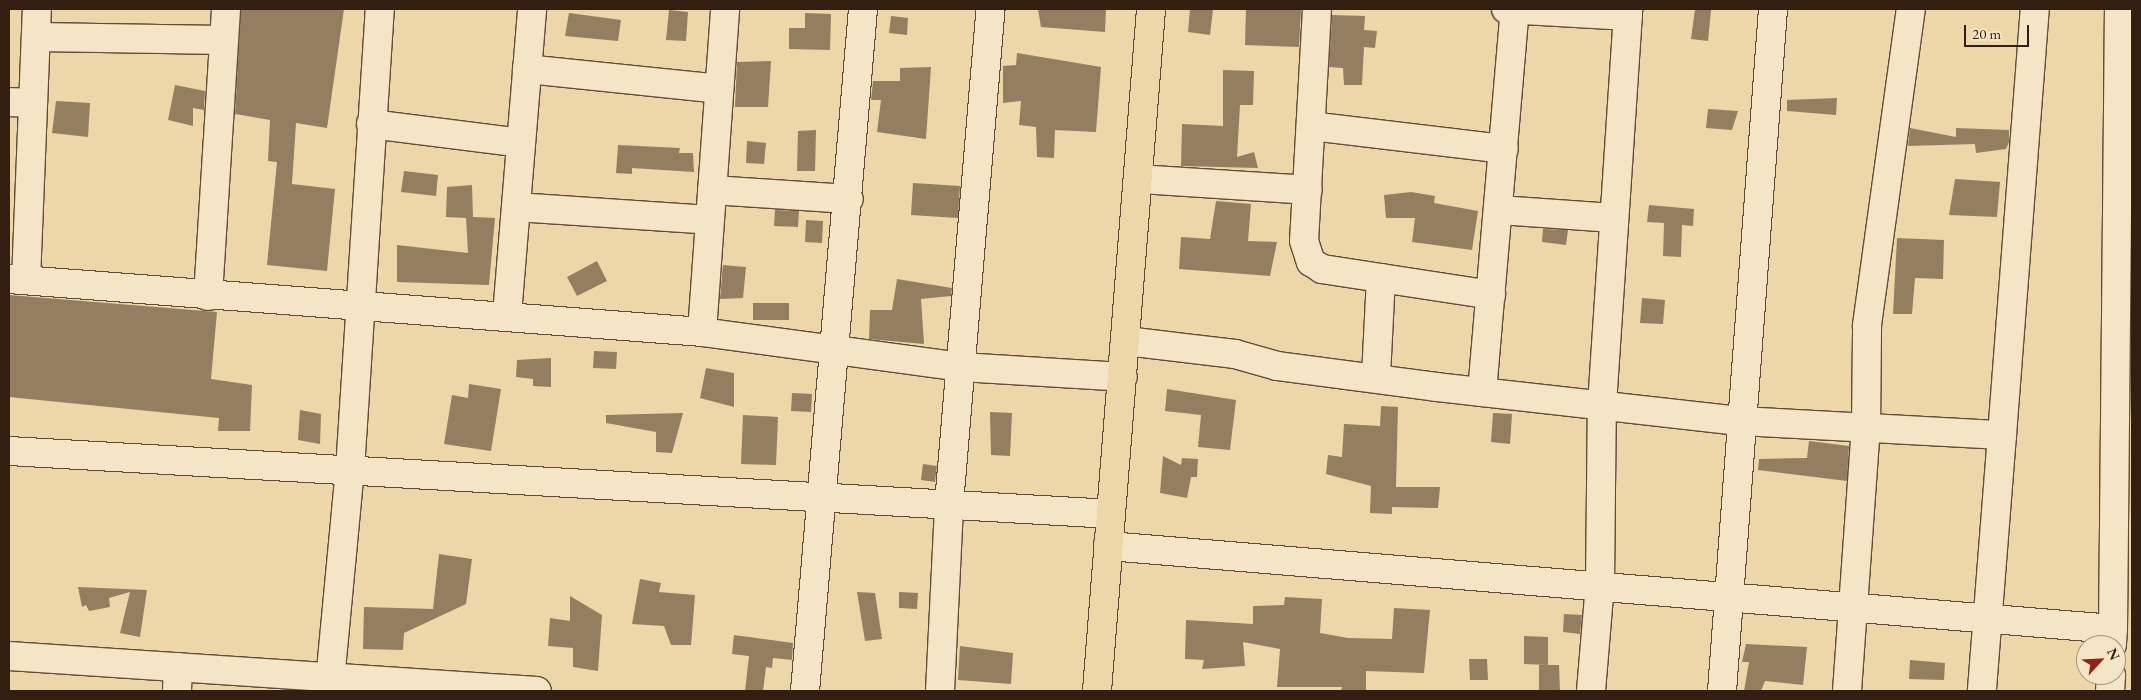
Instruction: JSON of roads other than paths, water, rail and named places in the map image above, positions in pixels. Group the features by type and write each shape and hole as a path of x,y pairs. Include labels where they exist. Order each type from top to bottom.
{"main road":[{"path":"1097,691 1151,9"}],"street":[{"path":"38,9 36,37 21,103 17,279 358,309 507,316 702,332 833,352 961,367 1123,377"},
{"path":"208,296 226,9"},
{"path":"330,684 350,470 358,309 380,9"},
{"path":"507,316 532,9"},
{"path":"702,332 725,9"},
{"path":"805,691 819,499 849,199 863,9"},
{"path":"940,691 949,504 991,9"},
{"path":"1317,9 1304,241 1311,262 1322,269 1491,295"},
{"path":"1506,9 1628,13 1602,405 1600,584 1591,691"},
{"path":"1482,392 1515,9"},
{"path":"1722,691 1773,9"},
{"path":"1847,691 1850,607 1866,428 1867,325 1911,9"},
{"path":"1982,691 1986,618 2035,9"},
{"path":"2112,635 2119,9"},
{"path":"36,37 224,40"},
{"path":"527,69 719,89"},
{"path":"371,124 521,143"},
{"path":"1311,126 1504,149"},
{"path":"1138,179 1308,190"},
{"path":"712,190 849,199"},
{"path":"516,207 710,220"},
{"path":"1499,210 1614,218"},
{"path":"1376,376 1381,278"},
{"path":"1126,341 1482,392 1741,421 2002,435"},
{"path":"9,451 819,499 949,504 1110,514"},
{"path":"1108,546 1600,584 1986,618 2099,635"},
{"path":"9,656 177,679 537,691"}]}
